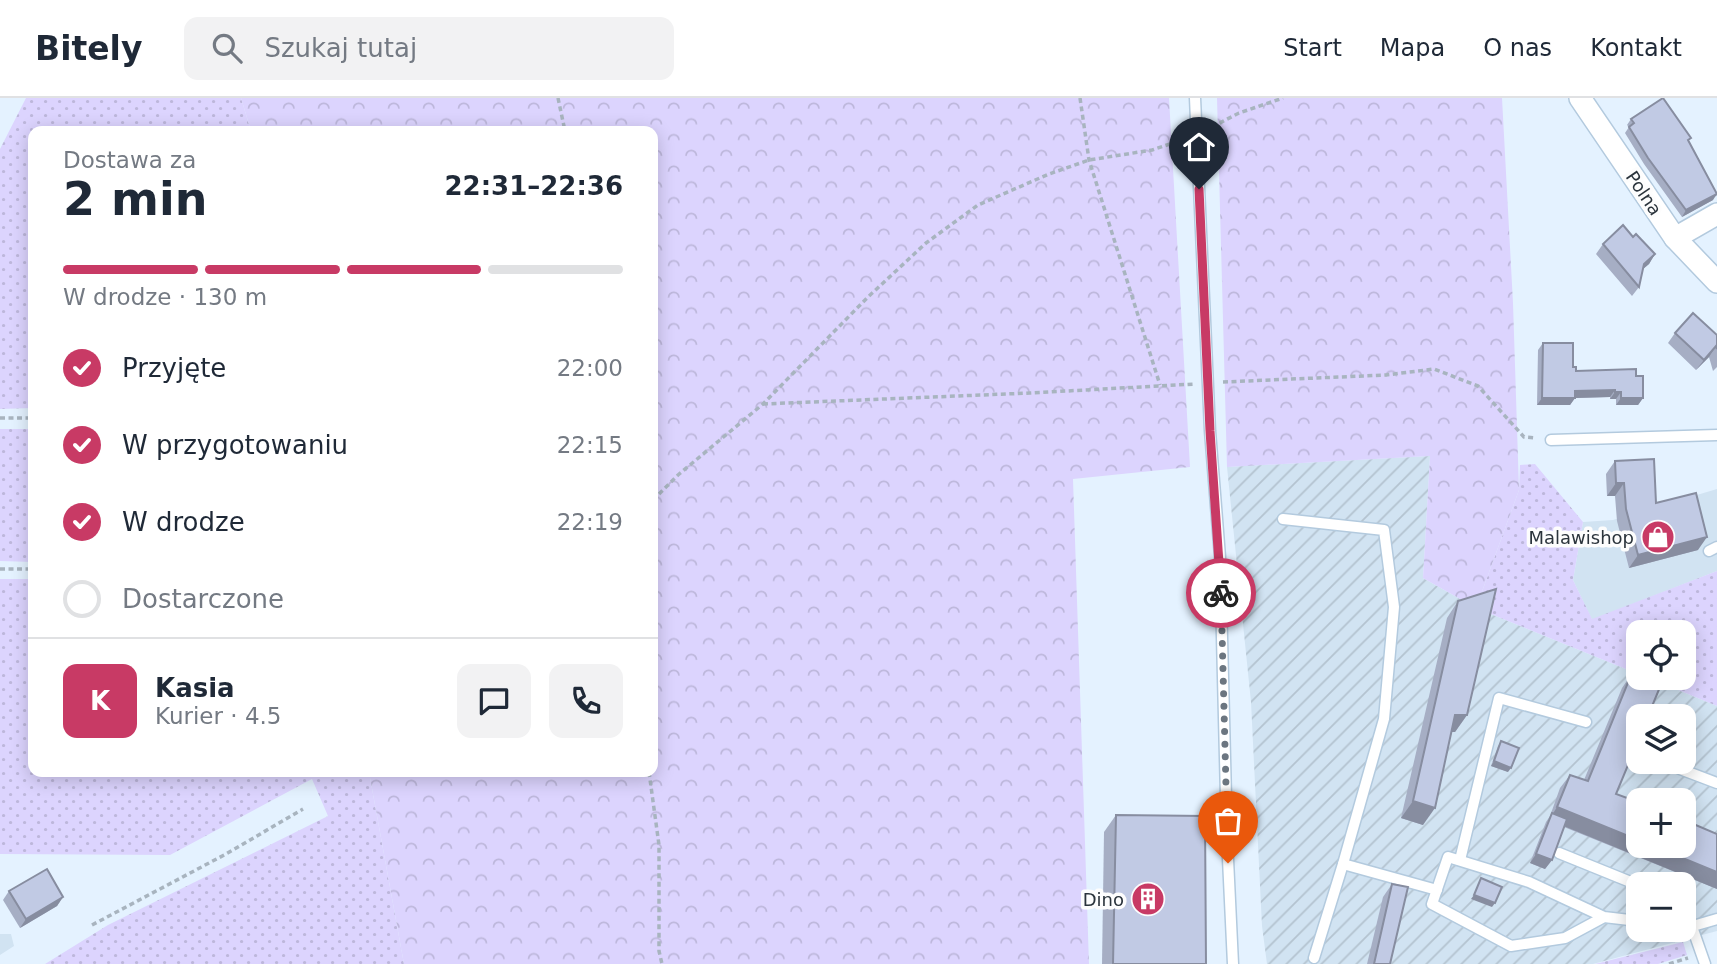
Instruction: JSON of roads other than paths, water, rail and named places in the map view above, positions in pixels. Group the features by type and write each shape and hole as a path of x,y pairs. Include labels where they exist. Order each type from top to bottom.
{"street":[{"name":"Polna","path":"1580,98 1675,238 1717,282"},
{"path":"1675,238 1717,214"}],"lane":[{"path":"1195,98 1208,383 1220,557 1233,964"},
{"path":"1551,440 1717,435"},
{"path":"1283,519 1384,530 1394,607 1384,719 1314,958"},
{"path":"1460,860 1499,698 1586,722"},
{"path":"1693,774 1717,783"},
{"path":"1559,853 1626,880"},
{"path":"1604,917 1565,938 1511,946 1432,905 1448,857 1529,882 1604,917 1626,920"},
{"path":"1343,864 1437,890"},
{"path":"1696,924 1717,919"},
{"path":"1695,942 1705,964"}],"place":[{"name":"Malawishop","path":"1658,537"},
{"name":"Dino","path":"1148,899"}]}
